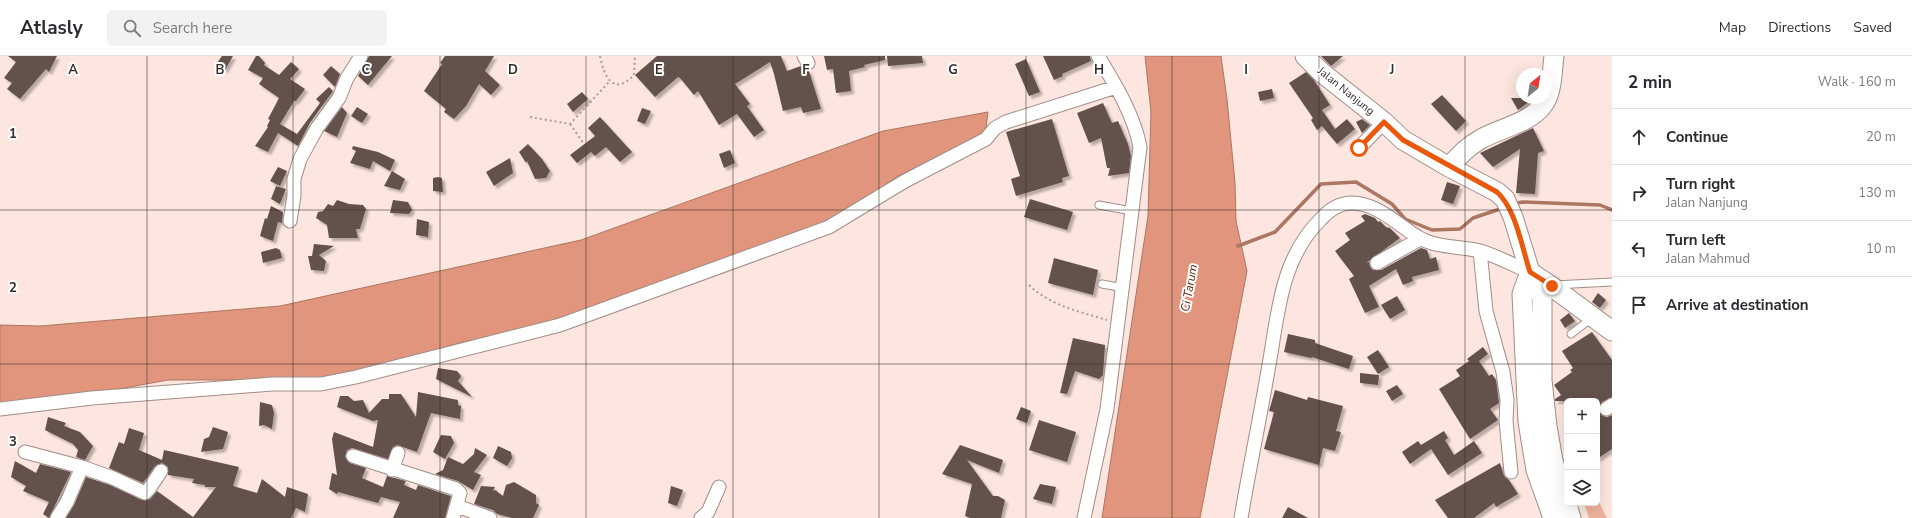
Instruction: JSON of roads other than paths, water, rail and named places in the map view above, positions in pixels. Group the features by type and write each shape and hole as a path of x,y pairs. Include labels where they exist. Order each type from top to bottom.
{"main road":[{"name":"Jalan Nanjung","path":"1304,56 1321,72 1384,122 1403,140 1449,167 1497,192 1505,199 1513,217 1530,272 1542,298 1542,380 1547,426 1553,461 1572,518"},
{"path":"1449,167 1464,150 1481,139 1535,114 1547,99 1551,85 1554,56"},
{"path":"1553,518 1536,470 1528,422 1522,294 1530,272 1606,324"}],"street":[{"path":"290,221 294,196 294,179 300,159 316,128 339,98 347,78 361,56"},
{"path":"1084,518 1107,409 1120,323 1140,147 1134,124 1116,87 1098,56"},
{"path":"0,409 92,398 272,384 321,384 356,377 560,325 829,227 905,181 986,139 995,128 1006,122 1116,87"},
{"path":"1359,148 1384,122"},
{"path":"1241,518 1252,452 1268,375 1278,304 1285,277 1296,250 1312,227 1329,210 1341,204 1353,203 1380,212 1420,239 1480,251 1530,272"},
{"path":"1377,263 1420,239"},
{"path":"1480,251 1486,311 1503,372 1507,400 1506,421 1511,472"},
{"path":"1506,421 1528,422"},
{"path":"24,452 82,467 113,478 145,493 161,472"},
{"path":"392,470 398,453"},
{"path":"353,456 392,470 456,489 460,494 455,512 490,518"},
{"path":"57,518 67,502 82,467"},
{"path":"701,518 708,512 719,487"}],"lane":[{"path":"1099,205 1132,211"},
{"path":"1552,286 1564,283 1612,282"},
{"path":"1102,284 1124,288"},
{"path":"1571,334 1606,324"}],"water":[{"name":"Ci Tarum","path":"1145,56 1221,56 1227,99 1235,183 1236,221 1247,271 1200,518 1102,518 1148,216 1151,112"},
{"path":"988,112 985,135 898,176 852,208 808,230 526,331 463,342 366,370 313,380 168,380 59,400 0,404 0,325 40,326 280,306 581,240 883,131"}],"waterway":[{"path":"1238,246 1275,232 1321,184 1356,182 1392,204 1405,219 1432,230 1460,229 1473,218 1503,208"},
{"path":"1514,204 1522,202 1600,205 1612,210"}]}
